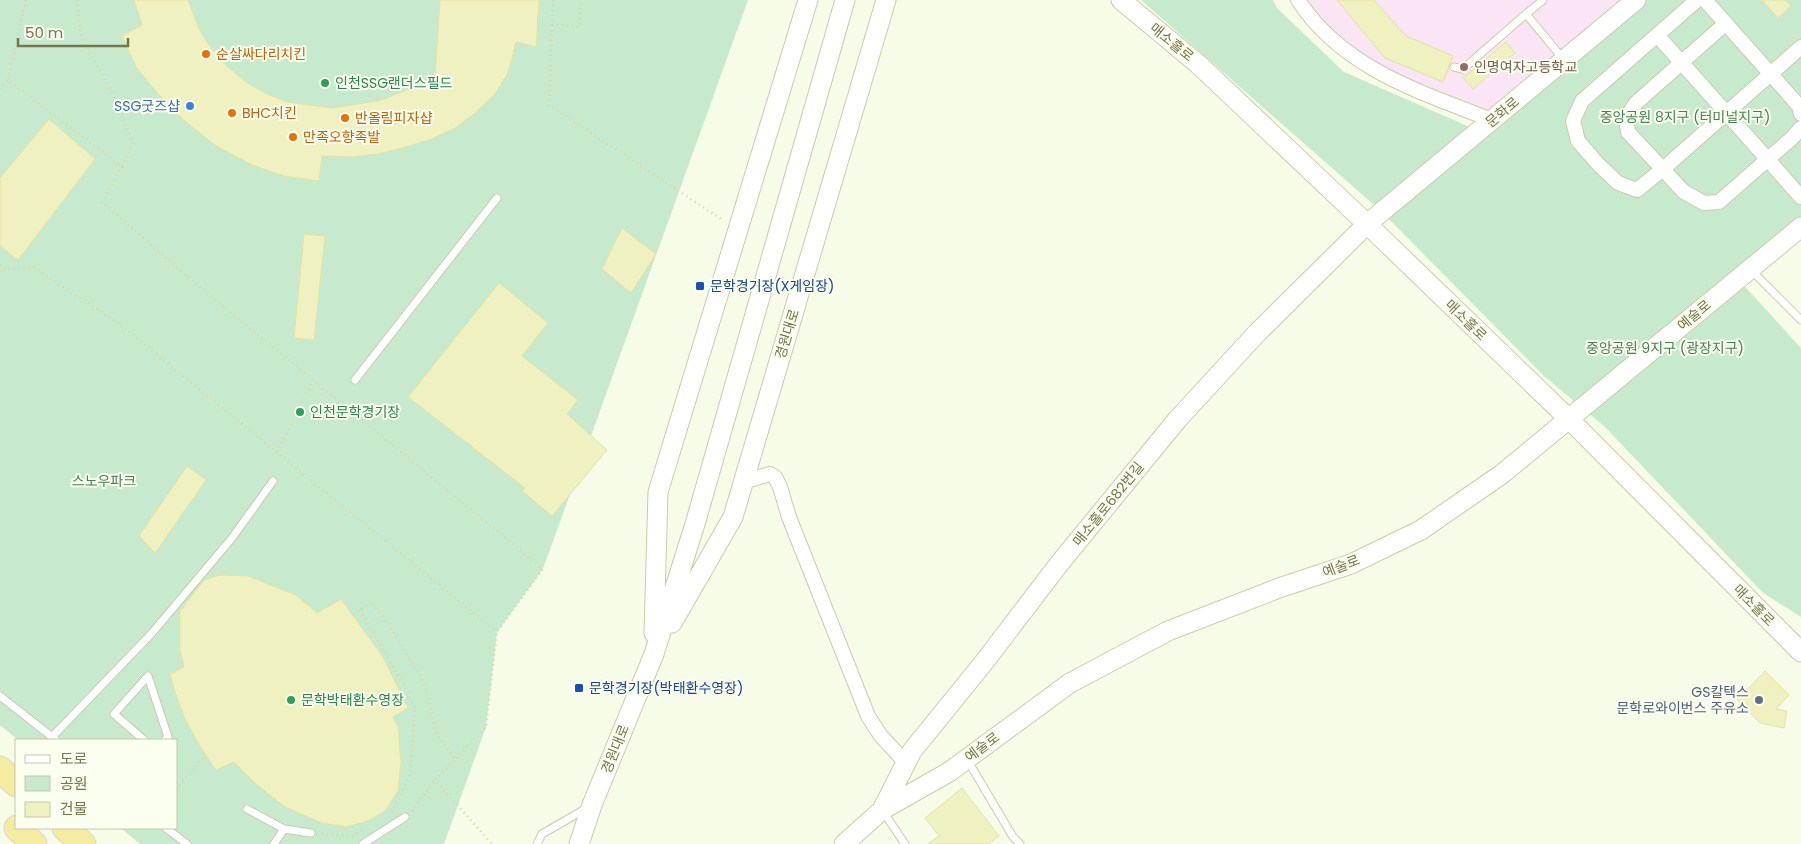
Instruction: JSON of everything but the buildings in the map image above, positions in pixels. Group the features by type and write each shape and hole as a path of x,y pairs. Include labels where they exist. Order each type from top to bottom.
{"highway":[{"path":"0,769 15,783"},
{"path":"0,813 15,827"},
{"path":"17,829 34,844"},
{"path":"66,829 82,844"}],"main road":[{"name":"경원대로","path":"654,654 658,492 808,0"},
{"name":"경원대로","path":"579,844 592,805 654,654 695,524 845,0"},
{"name":"경원대로","path":"654,654 732,517 886,0"},
{"name":"매소홀로","path":"1121,0 1198,64 1367,224 1569,419 1801,652"},
{"name":"문화로","path":"1367,224 1636,0"},
{"name":"매소홀로682번길","path":"882,810 912,751 985,661 1059,564 1177,420 1257,333 1367,224"},
{"name":"예술로","path":"844,844 882,810 949,772 1070,683 1168,631 1279,588 1351,564 1421,530 1502,474 1801,226"}],"street":[{"path":"1298,0 1309,18 1343,50 1399,83 1492,120"},
{"path":"1697,0 1582,101 1573,121 1578,141 1618,183 1638,190 1801,47"},
{"path":"1705,0 1799,106 1801,114"},
{"path":"1726,24 1636,103 1626,118 1628,132 1684,192 1704,203 1719,202 1801,128"},
{"path":"1657,35 1801,197"},
{"path":"743,482 770,474 780,487 789,517 868,716 881,736 906,764"}],"lane":[{"path":"1454,67 1463,69 1542,1"},
{"path":"1526,14 1564,60"},
{"path":"355,380 496,198"},
{"path":"1750,269 1801,320"},
{"path":"0,696 54,739 152,633 232,538 273,481"},
{"path":"143,739 114,714 148,676 168,737 166,739"},
{"path":"967,758 1013,837 1020,844"},
{"path":"537,844 542,834 592,805"},
{"path":"247,809 284,829 311,833"},
{"path":"882,810 905,844"},
{"path":"364,844 405,817"},
{"path":"167,829 187,844"},
{"path":"274,844 284,829"}],"path":[{"path":"0,89 8,80 26,0"},
{"path":"77,0 81,36 114,97 133,142 122,167 102,202 189,278 543,570 497,632 486,727 435,780 415,808 405,817"},
{"path":"553,0 549,106 738,230"},
{"path":"552,24 579,27 580,0"},
{"path":"8,80 122,167"},
{"path":"0,265 5,269 35,268 122,326 497,632"},
{"path":"277,452 314,381"},
{"path":"352,615 371,602 390,626 424,682 437,734 455,759"},
{"path":"360,610 415,707 410,775 391,814"},
{"path":"178,787 206,755"},
{"path":"435,780 492,844"},
{"path":"311,833 352,836 368,827"}],"shaded area":[{"name":"인명여자고등학교","path":"1298,0 1633,0 1492,120 1343,50"}],"green space":[{"name":"인천문학경기장","path":"0,0 748,0 543,569 497,632 486,727 444,844 140,844 122,829 178,829 178,739 17,739 0,725"},
{"name":"중앙공원 9지구 (광장지구)","path":"1141,0 1273,0 1277,8 1344,72 1479,131 1636,0 1801,0 1801,227 1738,279 1801,348 1801,617 1763,593 1605,427 1545,377 1382,212"}],"place":[{"name":"순살싸다리치킨","path":"206,54"},
{"name":"인명여자고등학교","path":"1464,67"},
{"name":"인천SSG랜더스필드","path":"325,83"},
{"name":"SSG굿즈샵","path":"190,106"},
{"name":"BHC치킨","path":"232,113"},
{"name":"반올림피자샵","path":"345,118"},
{"name":"만족오향족발","path":"293,137"},
{"name":"문학경기장(X게임장)","path":"700,286"},
{"name":"인천문학경기장","path":"300,412"},
{"name":"문학경기장(박태환수영장)","path":"579,688"},
{"name":"문학박태환수영장","path":"291,700"},
{"name":"GS칼텍스 문학로와이번스 주유소","path":"1759,700"}],"park label":[{"name":"중앙공원 8지구 (터미널지구)","path":"1685,117"},
{"name":"스노우파크","path":"104,481"}]}
